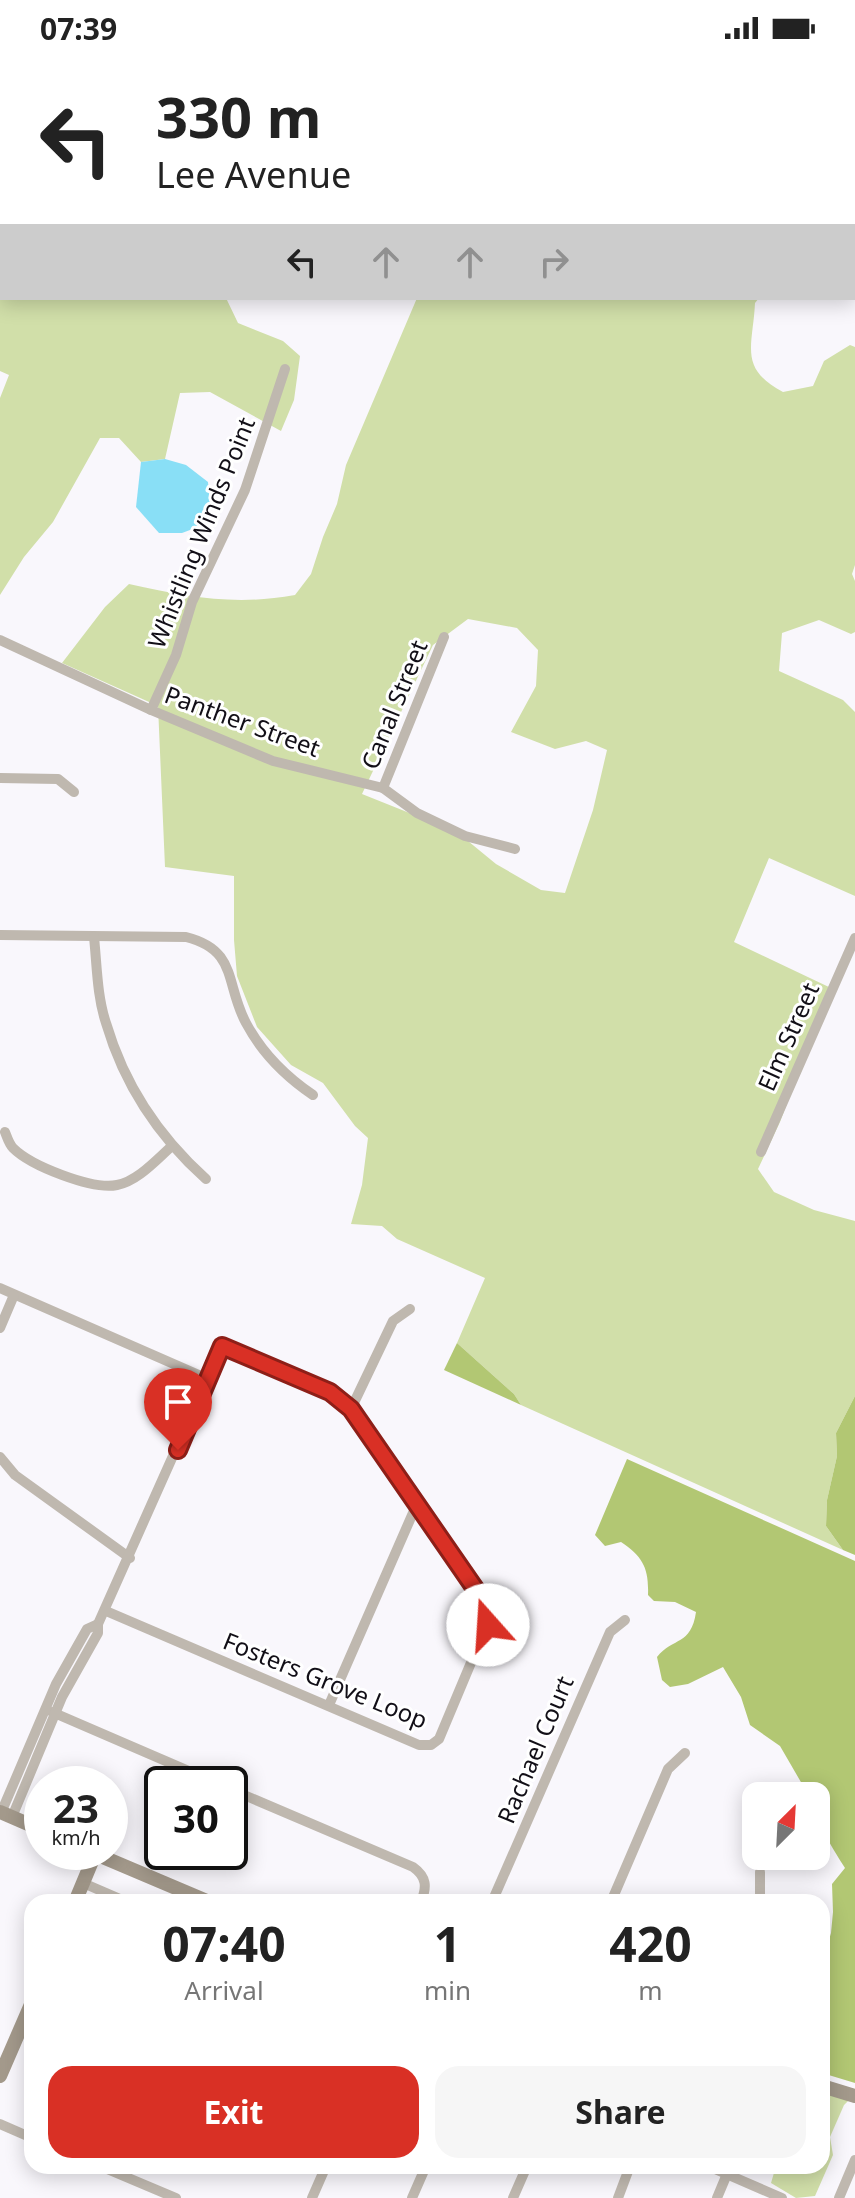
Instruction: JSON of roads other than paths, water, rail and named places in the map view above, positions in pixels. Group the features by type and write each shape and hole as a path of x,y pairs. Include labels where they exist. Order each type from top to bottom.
{"main road":[{"path":"5,1814 24,1822"},
{"path":"128,1868 190,1894"},
{"path":"78,1894 87,1870"},
{"path":"0,2076 24,2020"},
{"path":"830,2088 855,2096"}],"street":[{"name":"Whistling Winds Point","path":"151,710 176,655 192,602 245,490 285,369"},
{"name":"Canal Street","path":"383,788 444,637"},
{"name":"Panther Street","path":"0,640 151,710 273,761 383,788 417,813 465,836 515,849"},
{"path":"0,778 58,779 74,792"},
{"path":"0,935 186,937 209,945 220,954 227,967 236,1001 261,1047 277,1067 313,1095"},
{"path":"94,937 105,1023 135,1092 172,1146 206,1179"},
{"name":"Elm Street","path":"761,1152 855,938"},
{"path":"5,1132 11,1147 30,1160 94,1185 127,1182 172,1146"},
{"path":"0,1288 208,1379 98,1624 98,1633 50,1712 5,1814"},
{"path":"0,1328 14,1295"},
{"path":"351,1409 393,1321 410,1309"},
{"name":"Fosters Grove Loop","path":"106,1611 419,1745 431,1745 439,1739 491,1615 485,1603 351,1409 330,1392 222,1346 208,1379"},
{"path":"0,1457 15,1475 130,1558"},
{"path":"329,1705 416,1506"},
{"name":"Rachael Court","path":"495,1894 610,1632 625,1620"},
{"path":"50,1712 177,1766"},
{"path":"614,1894 668,1769 685,1753"},
{"path":"248,1797 413,1867 421,1872 426,1885 423,1894"},
{"path":"760,1872 760,1894"},
{"path":"83,1883 108,1894"},
{"path":"0,2124 24,2134"},
{"path":"839,2198 855,2160"},
{"path":"119,2174 176,2198"},
{"path":"312,2198 322,2174"},
{"path":"412,2198 422,2174"},
{"path":"513,2198 524,2174"},
{"path":"618,2198 627,2174"},
{"path":"717,2198 727,2174 782,2198"}],"water":[{"path":"165,459 186,465 208,482 210,504 198,527 182,533 159,533 136,507 141,462"}]}
